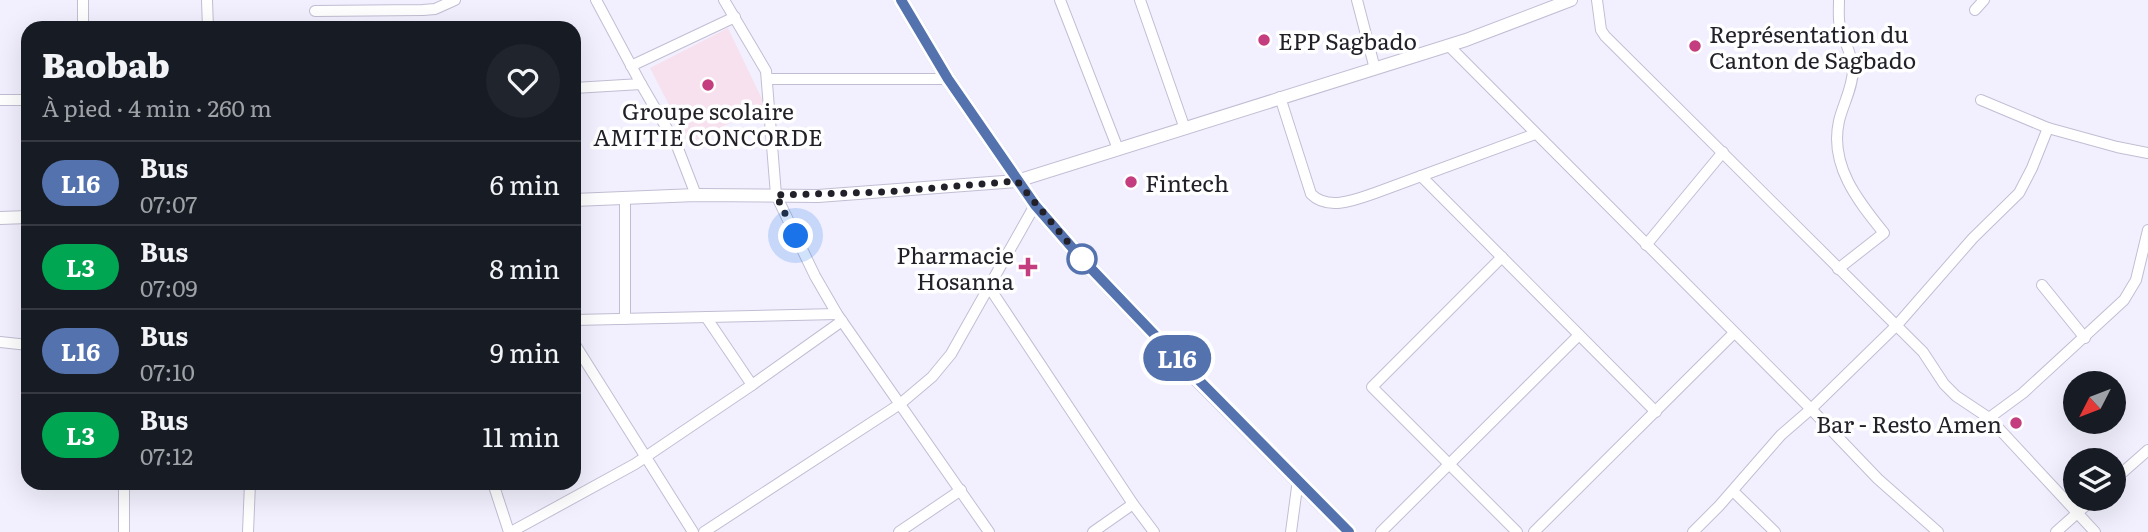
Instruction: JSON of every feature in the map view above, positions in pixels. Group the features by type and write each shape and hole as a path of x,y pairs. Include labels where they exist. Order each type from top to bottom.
{"main road":[{"path":"901,0 948,79 1035,205 1107,286 1349,532"}],"street":[{"path":"83,0 83,21"},
{"path":"207,0 208,21"},
{"path":"315,11 423,10 435,9 455,0"},
{"path":"596,0 677,146 696,195"},
{"path":"724,0 764,67 776,195 815,276 839,318 989,532"},
{"path":"1060,0 1118,149"},
{"path":"1140,0 1185,129"},
{"path":"1357,0 1375,69"},
{"path":"581,200 886,192 1017,181 1448,46 1546,4 1571,0"},
{"path":"1597,0 1601,30 1605,36 1923,352 1956,396 1989,418 2095,532"},
{"path":"1838,269 1884,233 1857,200 1843,172 1835,146 1853,65 1840,27 1839,0"},
{"path":"1975,10 1984,0"},
{"path":"631,66 735,17"},
{"path":"1448,46 1878,479 1938,532"},
{"path":"767,79 948,79"},
{"path":"581,88 641,84"},
{"path":"1280,97 1311,194 1333,203 1351,201 1535,134"},
{"path":"0,100 21,100"},
{"path":"1981,100 2048,128 2148,153"},
{"path":"1693,532 1781,435 1896,326 1973,238 2019,193 2048,128"},
{"path":"1646,245 1723,152"},
{"path":"1421,176 1656,412"},
{"path":"625,198 625,318"},
{"path":"705,532 900,404 945,363 1035,205"},
{"path":"0,218 21,217"},
{"path":"1989,418 2023,393 2124,300 2136,280 2148,230"},
{"path":"1502,257 1372,387 1517,532"},
{"path":"2042,285 2085,338"},
{"path":"989,287 1154,532"},
{"path":"706,317 752,385"},
{"path":"581,320 839,318"},
{"path":"495,490 510,532 635,464 752,385 839,318"},
{"path":"1534,532 1734,333"},
{"path":"1381,532 1579,335"},
{"path":"0,342 21,344"},
{"path":"581,354 693,532"},
{"path":"2126,469 2148,450"},
{"path":"1291,532 1298,480"},
{"path":"898,532 961,489"},
{"path":"124,490 124,532"},
{"path":"248,532 250,490"},
{"path":"1732,491 1776,532"},
{"path":"1093,532 1133,504"},
{"path":"2056,532 2079,511"}],"shaded area":[{"name":"Groupe scolaire AMITIE CONCORDE","path":"728,28 765,105 689,144 650,68"}],"bus line":[{"name":"L16","path":"901,0 948,79 1035,205 1082,259 1170,351 1349,532"}],"place":[{"name":"EPP Sagbado","path":"1264,40"},
{"name":"Représentation du Canton de Sagbado","path":"1695,46"},
{"name":"Groupe scolaire AMITIE CONCORDE","path":"708,85"},
{"name":"Fintech","path":"1131,182"},
{"name":"Pharmacie Hosanna","path":"1028,267"},
{"name":"Bar - Resto Amen","path":"2016,423"}],"route":[{"path":"796,236 776,195 886,192 1017,181 1082,259"}]}
